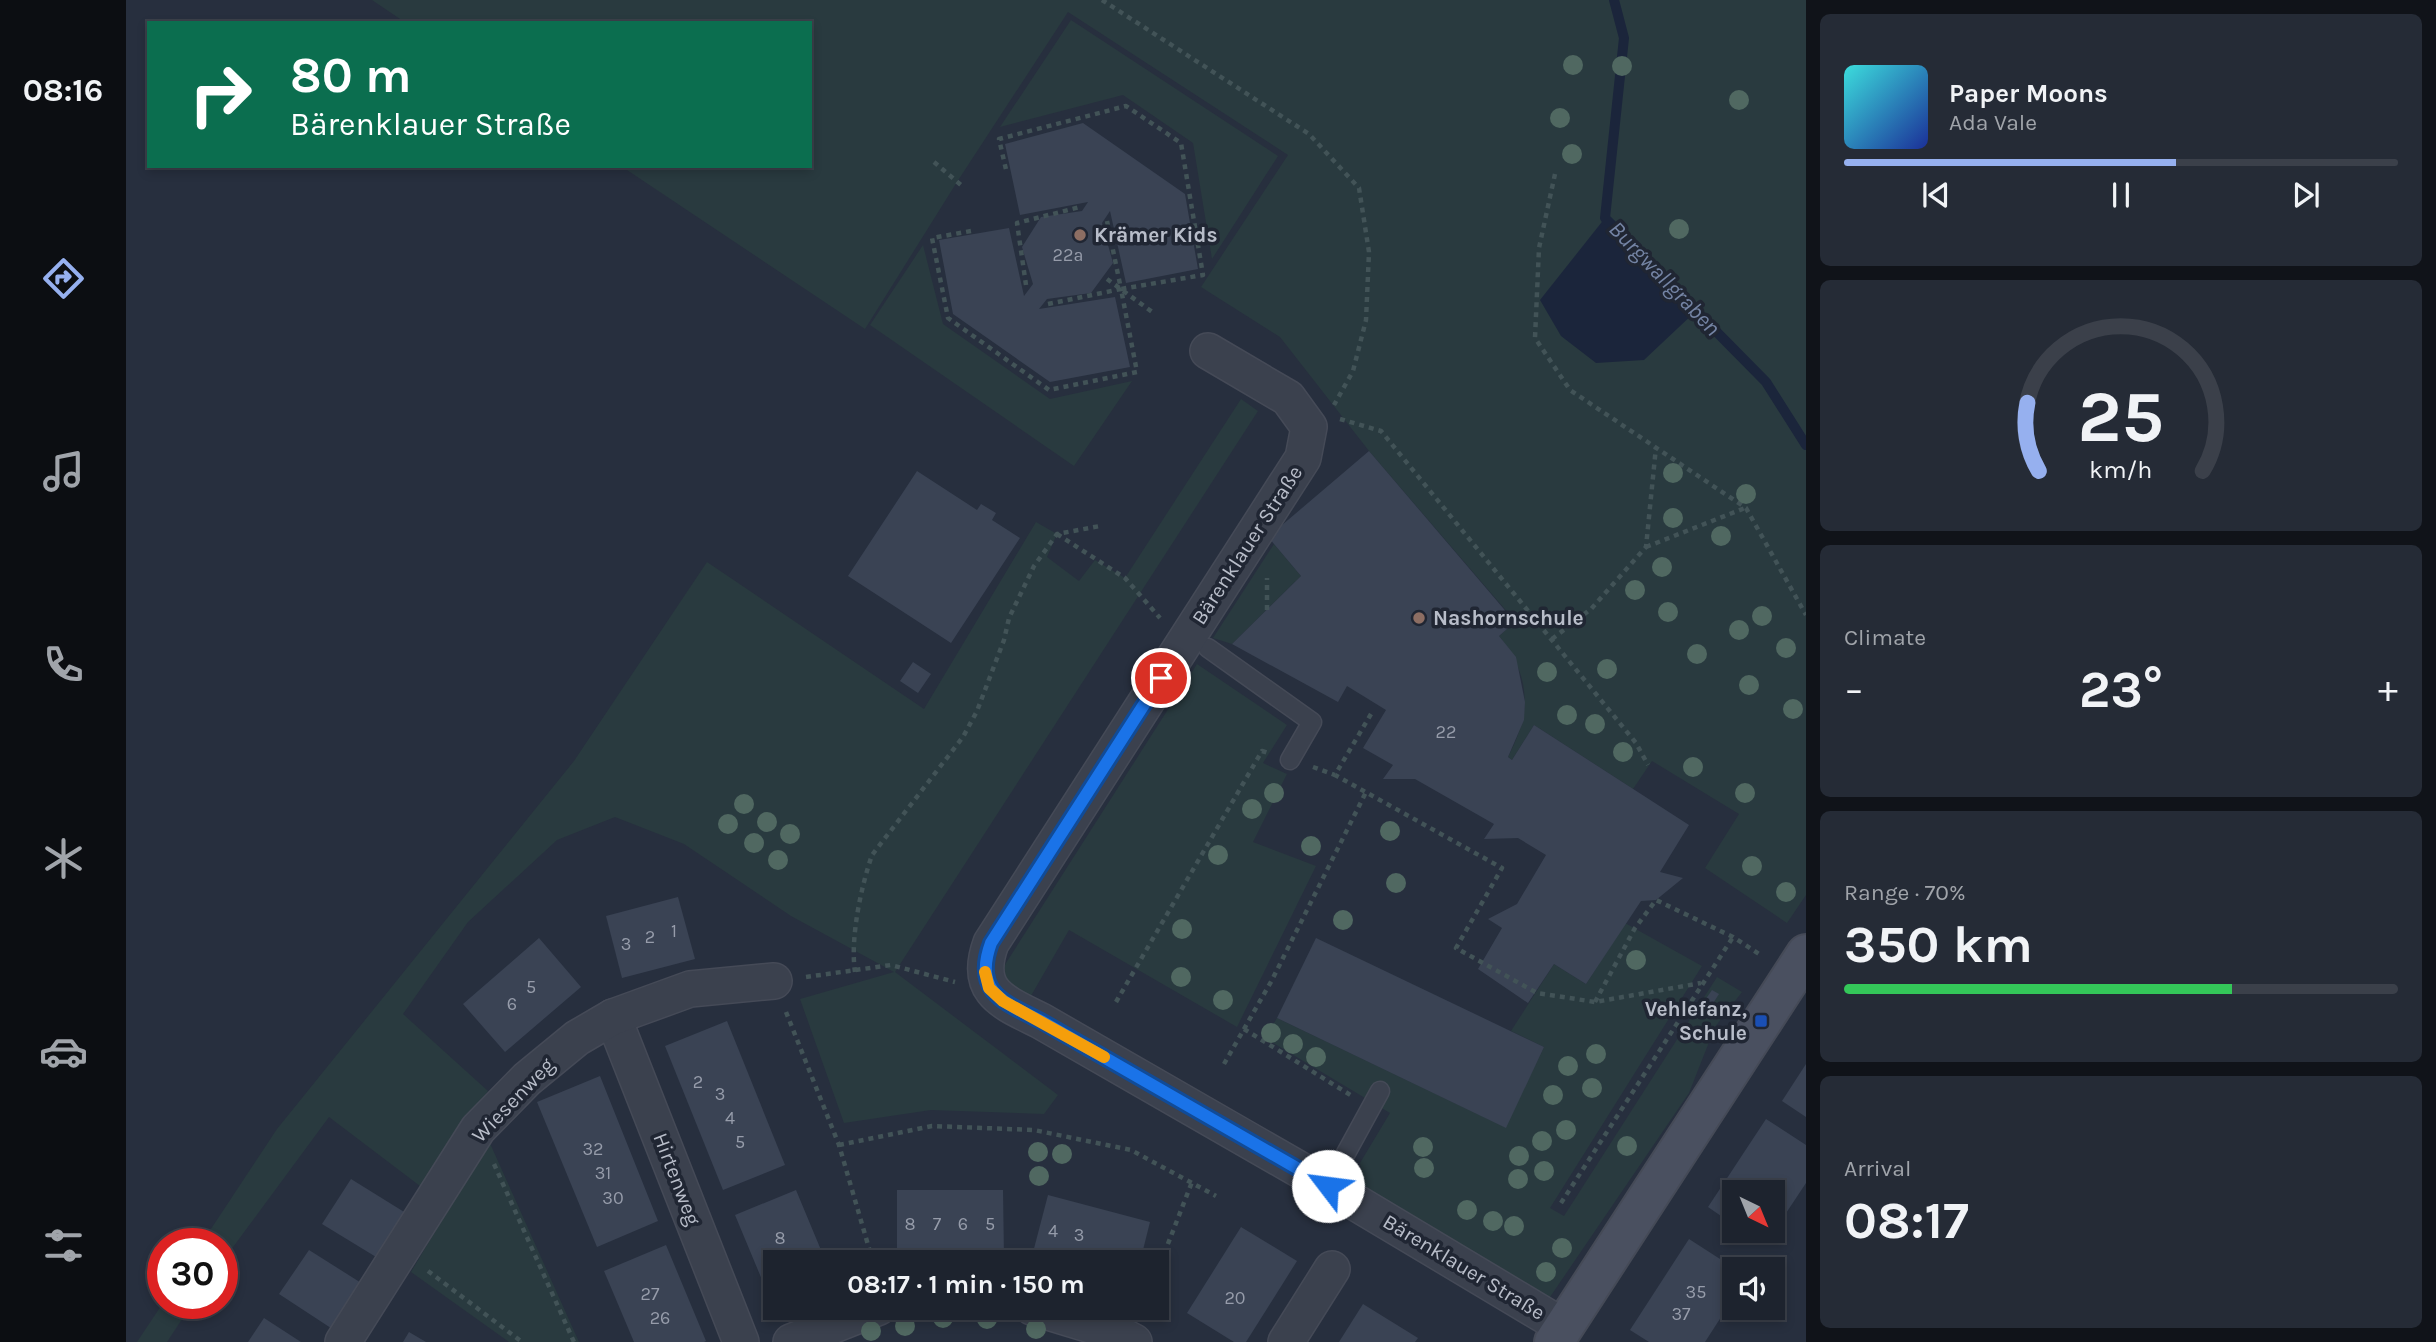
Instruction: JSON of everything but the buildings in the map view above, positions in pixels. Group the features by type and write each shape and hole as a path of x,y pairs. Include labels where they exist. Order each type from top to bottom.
{"street":[{"name":"Bärenklauer Straße","path":"1208,351 1288,398 1309,427 1303,458 1199,641 991,943 985,959 985,977 989,988 1003,1001 1053,1027 1328,1186 1559,1334 1799,965"},
{"name":"Wiesenweg","path":"343,1342 478,1129 527,1079 577,1038 614,1017 690,989 774,981"},
{"name":"Hirtenweg","path":"614,1017 741,1342"},
{"path":"1286,1342 1332,1269"},
{"path":"791,1342 846,1320"},
{"path":"1074,1320 1117,1333 1134,1342"}],"lane":[{"path":"1199,641 1312,722 1290,760"},
{"path":"1328,1186 1375,1099"}],"path":[{"path":"1102,0 1309,134 1359,188 1369,252 1366,320 1353,372 1328,416 1381,431 1636,743 1648,765"},
{"path":"1007,174 999,139 1126,106 1181,144 1203,275 1048,304"},
{"path":"934,162 961,185"},
{"path":"1555,174 1539,248 1535,338 1570,390 1746,508 1806,615"},
{"path":"1026,285 1017,223 1080,207"},
{"path":"971,231 932,238 948,318 1049,390 1137,372 1107,221"},
{"path":"1107,279 1156,314"},
{"path":"1646,547 1656,447"},
{"path":"1552,639 1591,609 1646,547 1746,508"},
{"path":"855,972 864,878 872,855 963,737 977,711 1004,640 1009,618 1034,566 1057,534 1100,526"},
{"path":"1057,534 1125,578 1153,612 1175,629 1199,641"},
{"path":"1335,775 1371,714"},
{"path":"1116,1002 1262,751 1335,775 1502,868 1456,948 1537,993 1595,1002 1701,983"},
{"path":"1224,1064 1272,980 1366,792"},
{"path":"1595,1002 1635,928 1656,900 1799,965"},
{"path":"1561,1203 1733,937"},
{"path":"774,981 839,1145 870,1250"},
{"path":"1244,1030 1375,1099"},
{"path":"839,1145 932,1126 1034,1129 1130,1150 1216,1196"},
{"path":"478,1129 574,1342"},
{"path":"1166,1250 1192,1182"},
{"path":"401,1251 522,1342"}],"shaded area":[{"path":"372,0 1806,0 1806,895 1787,923 1705,868 1739,814 1652,761 1633,789 1534,725 1512,760 1508,757 1521,724 1524,695 1517,666 1499,636 1515,621 1369,451 1280,337 1201,287 1288,155 1068,12 865,329 624,168 812,168 812,21 403,21"},
{"path":"1071,20 1278,156 1212,259 1193,143 1123,95 1000,127"},
{"path":"923,245 943,324 1050,399 1132,381 1074,466 870,325"},
{"path":"1241,399 1258,411 895,972 1058,1095 1044,1114 931,1110 844,1123 800,999 894,972 791,916 684,844 615,817 557,840 468,922 403,1014 488,1091 475,1110 579,1342 509,1342 411,1272 449,1208 329,1117 238,1240 238,1228 212,1228 277,1129 574,761 707,562 924,709 1036,522 1057,534 1047,557 1079,581 1095,560 1125,578"},
{"path":"1274,544 1301,576 1232,644 1213,638"},
{"path":"1197,664 1287,725 1263,763 1287,774 1253,842 1316,866 1237,1027 1069,930 1028,1001 997,977"},
{"path":"1625,923 1702,966 1550,1208 1564,1216 1717,977 1742,992 1715,1027 1689,1093 1548,1300 1366,1200 1360,1163 1390,1113 1265,1038 1277,1018 1505,1127 1544,1047 1511,1031 1554,964 1586,984"},
{"path":"152,1319 182,1319 167,1342 137,1342"}],"water":[{"path":"1605,218 1695,312 1644,360 1596,363 1561,336 1540,300"}],"waterway":[{"name":"Burgwallgraben","path":"1614,0 1624,38 1605,218 1615,228"},
{"name":"Burgwallgraben","path":"1625,239 1766,382 1806,445"}],"slow traffic":[{"path":"985,972 989,988 1003,1001 1104,1057"}],"place":[{"name":"Krämer Kids","path":"1080,235"},
{"name":"Nashornschule","path":"1419,618"},
{"name":"Vehlefanz, Schule","path":"1761,1021"}],"route":[{"path":"1161,678 991,943 985,959 985,977 989,988 1003,1001 1328,1186"}]}
